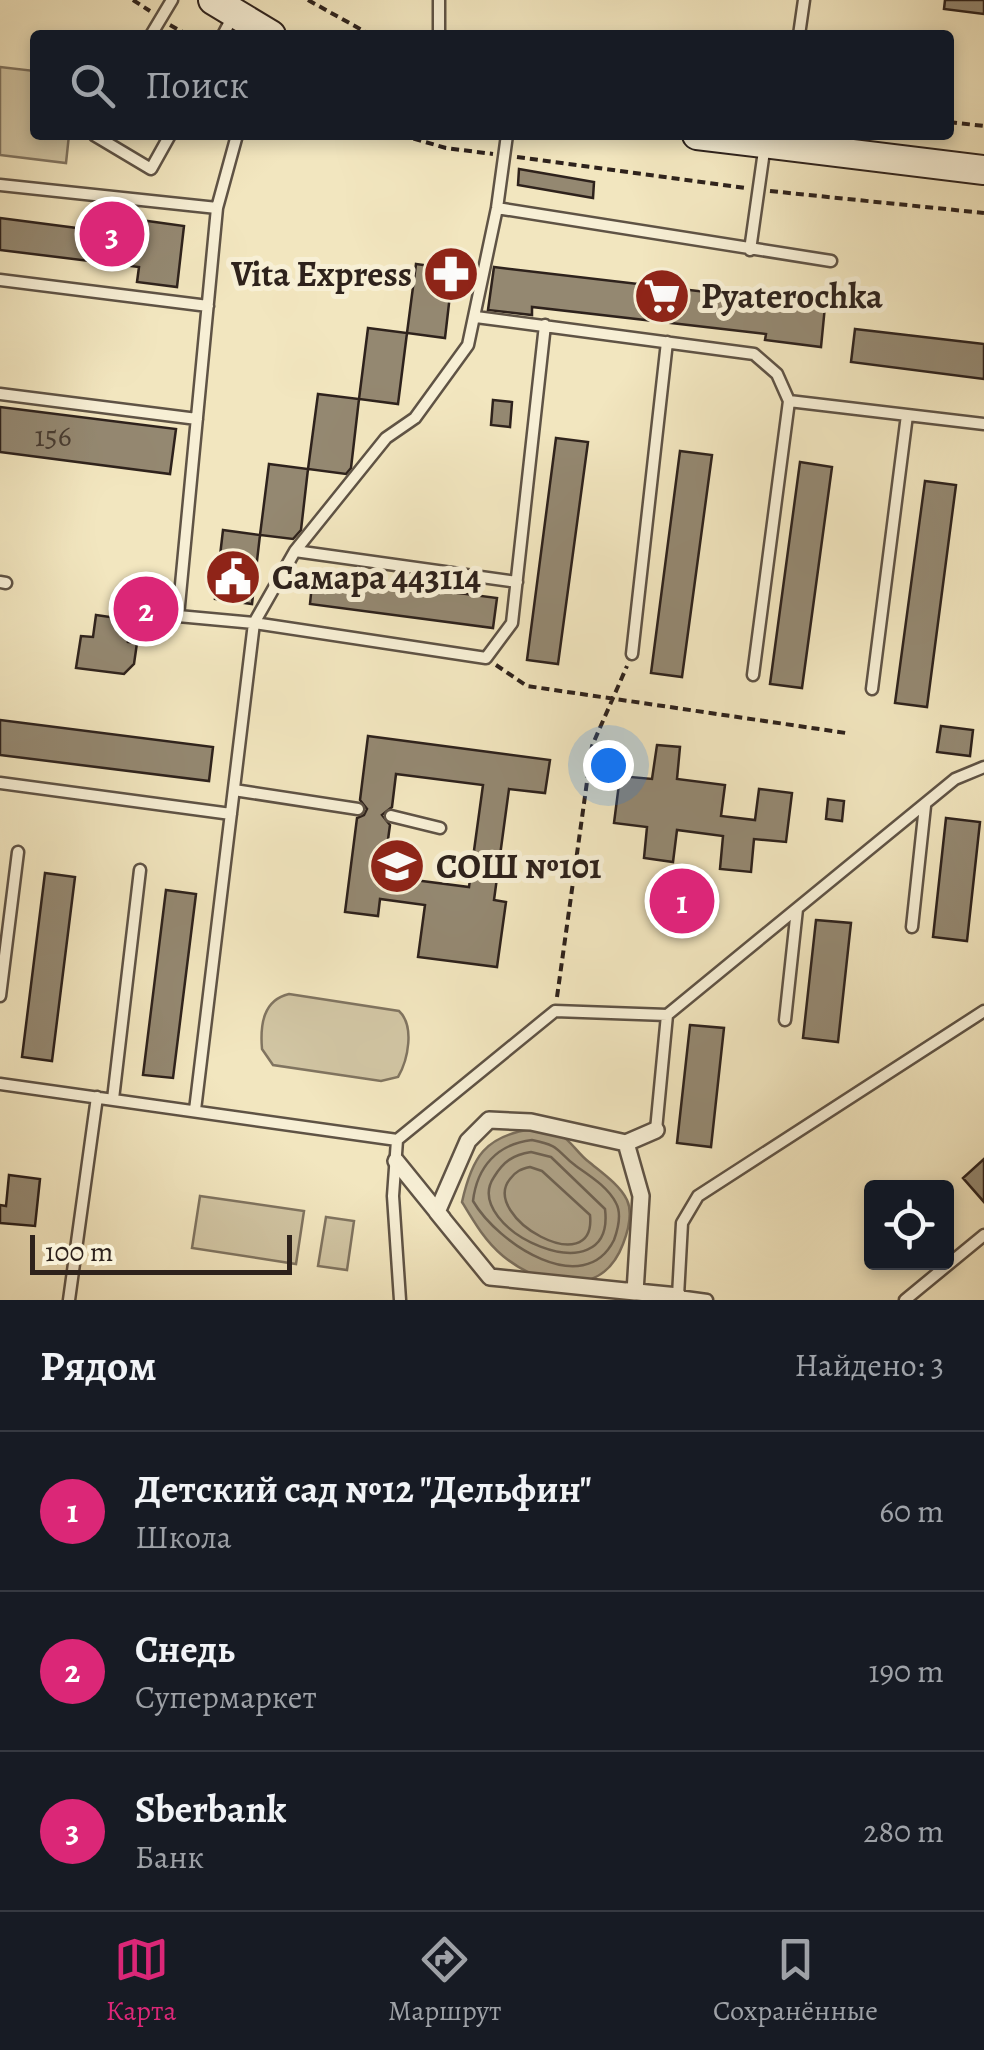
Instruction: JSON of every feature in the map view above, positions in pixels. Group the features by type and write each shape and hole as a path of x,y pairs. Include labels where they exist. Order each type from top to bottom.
{"main road":[{"path":"223,16 258,30"},
{"path":"777,141 984,170"}],"street":[{"path":"437,1212 468,1141 489,1120 531,1122 626,1143 656,1130"},
{"path":"626,1143 641,1196 635,1292"},
{"path":"396,1161 490,1277 678,1296"}],"lane":[{"path":"154,30 172,0"},
{"path":"439,0 439,30"},
{"path":"800,30 804,0"},
{"path":"102,140 151,170 167,140"},
{"path":"236,140 217,208 178,616 254,623 486,658 512,623 545,325"},
{"path":"196,1110 254,623 295,551 386,438 415,418 468,344 497,208 507,140"},
{"path":"750,250 759,190 777,141"},
{"path":"0,185 217,208"},
{"path":"497,208 831,261"},
{"path":"0,280 208,306"},
{"path":"476,317 754,354 778,374 788,402 753,675"},
{"path":"632,654 667,342"},
{"path":"0,394 197,419"},
{"path":"788,402 984,424"},
{"path":"872,689 907,415"},
{"path":"295,551 517,582"},
{"path":"0,1084 397,1140 555,1012 667,1015 956,779 984,767"},
{"path":"0,783 231,814"},
{"path":"234,790 358,809"},
{"path":"912,927 926,806"},
{"path":"391,816 440,828"},
{"path":"0,996 18,852"},
{"path":"113,1099 140,870"},
{"path":"784,1020 798,908"},
{"path":"708,1300 678,1296 682,1223 698,1196 984,1011"},
{"path":"656,1130 667,1015"},
{"path":"68,1300 97,1097"},
{"path":"397,1140 393,1196 400,1300"},
{"path":"905,1300 984,1235"}],"path":[{"path":"308,0 361,30"},
{"path":"954,123 984,126"},
{"path":"418,140 446,148 759,190 984,213"},
{"path":"555,1012 592,746 632,654"},
{"path":"486,658 527,686 846,732"}],"shaded area":[{"path":"0,67 30,70 30,140 68,140 66,163 0,155"},
{"path":"289,994 399,1011 407,1025 408,1043 398,1077 381,1081 273,1065 262,1049 263,1023 274,1002"},
{"path":"200,1196 304,1211 296,1264 192,1248"},
{"path":"326,1217 354,1221 347,1270 318,1266"}],"water":[{"path":"532,1129 565,1138 615,1184 629,1205 628,1228 613,1262 586,1281 553,1281 518,1267 491,1244 462,1202 483,1151 503,1137"}],"building":[{"path":"945,0 984,0 984,14 944,9"},
{"path":"519,169 594,182 593,198 518,185"},
{"path":"0,218 131,235 133,219 184,226 177,287 137,282 139,267 0,250"},
{"path":"416,264 453,269 445,338 407,333"},
{"path":"494,267 825,306 821,347 765,340 766,334 532,307 532,315 488,310"},
{"path":"368,328 407,333 398,404 359,399"},
{"path":"855,329 984,344 984,379 851,362"},
{"path":"318,394 359,399 351,468 346,474 308,469"},
{"path":"493,400 512,402 510,427 491,425"},
{"path":"0,407 176,429 170,474 0,452"},
{"path":"556,438 588,442 558,664 527,660"},
{"path":"680,451 712,455 682,677 651,673"},
{"path":"800,462 832,467 802,688 770,684"},
{"path":"269,464 308,469 301,530 293,539 260,535"},
{"path":"925,481 956,485 927,707 895,703"},
{"path":"223,530 260,535 252,604 215,599"},
{"path":"313,574 497,598 493,628 310,604"},
{"path":"96,615 131,620 128,642 137,643 134,664 124,674 76,668 81,636 93,637"},
{"path":"0,720 213,747 209,781 0,755"},
{"path":"941,726 973,730 970,756 937,752"},
{"path":"368,736 550,760 545,793 509,789 494,900 506,902 497,967 418,957 425,905 380,899 378,916 345,912 357,818 367,809 360,800","holes":["396,774 483,785 469,887 383,876 390,825 382,815 392,807"]},
{"path":"657,745 680,747 677,779 725,785 721,816 755,820 759,789 792,793 786,842 754,839 751,872 720,869 723,836 677,830 673,862 644,858 647,827 614,823 620,776 652,779"},
{"path":"828,799 844,801 842,821 826,819"},
{"path":"946,818 980,822 967,941 933,937"},
{"path":"45,873 75,877 52,1061 22,1057"},
{"path":"166,890 196,894 173,1078 143,1075"},
{"path":"816,920 851,923 838,1042 803,1038"},
{"path":"690,1025 724,1028 711,1147 677,1143"},
{"path":"984,1159 984,1202 963,1178"},
{"path":"9,1175 40,1179 35,1226 0,1223 0,1205 6,1206"}],"place":[{"name":"Sberbank","path":"112,234"},
{"name":"Vita Express","path":"451,274"},
{"name":"Pyaterochka","path":"662,296"},
{"name":"Самара 443114","path":"233,577"},
{"name":"Снедь","path":"146,609"},
{"name":"СОШ №101","path":"397,866"},
{"name":"Детский сад №12 \"Дельфин\"","path":"682,901"}]}
